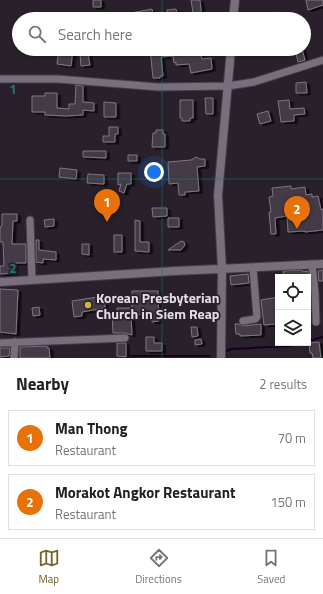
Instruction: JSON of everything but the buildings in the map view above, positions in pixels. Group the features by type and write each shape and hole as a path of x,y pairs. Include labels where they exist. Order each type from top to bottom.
{"street":[{"path":"234,12 235,0"},
{"path":"221,358 222,269 218,195 230,56"},
{"path":"0,79 58,79 158,87 228,86 254,82 323,60"},
{"path":"30,220 32,280"},
{"path":"312,264 316,293 316,322"},
{"path":"0,282 323,264"},
{"path":"243,321 255,319 257,317 253,268"},
{"path":"0,343 125,338"},
{"path":"14,358 15,342"}],"waterway":[{"path":"311,340 323,337"},
{"path":"224,352 231,349 289,346"},
{"path":"131,356 209,356"}],"place":[{"name":"Man Thong","path":"107,222"},
{"name":"Morakot Angkor Restaurant","path":"297,229"},
{"name":"Korean Presbyterian Church in Siem Reap","path":"88,305"}]}
